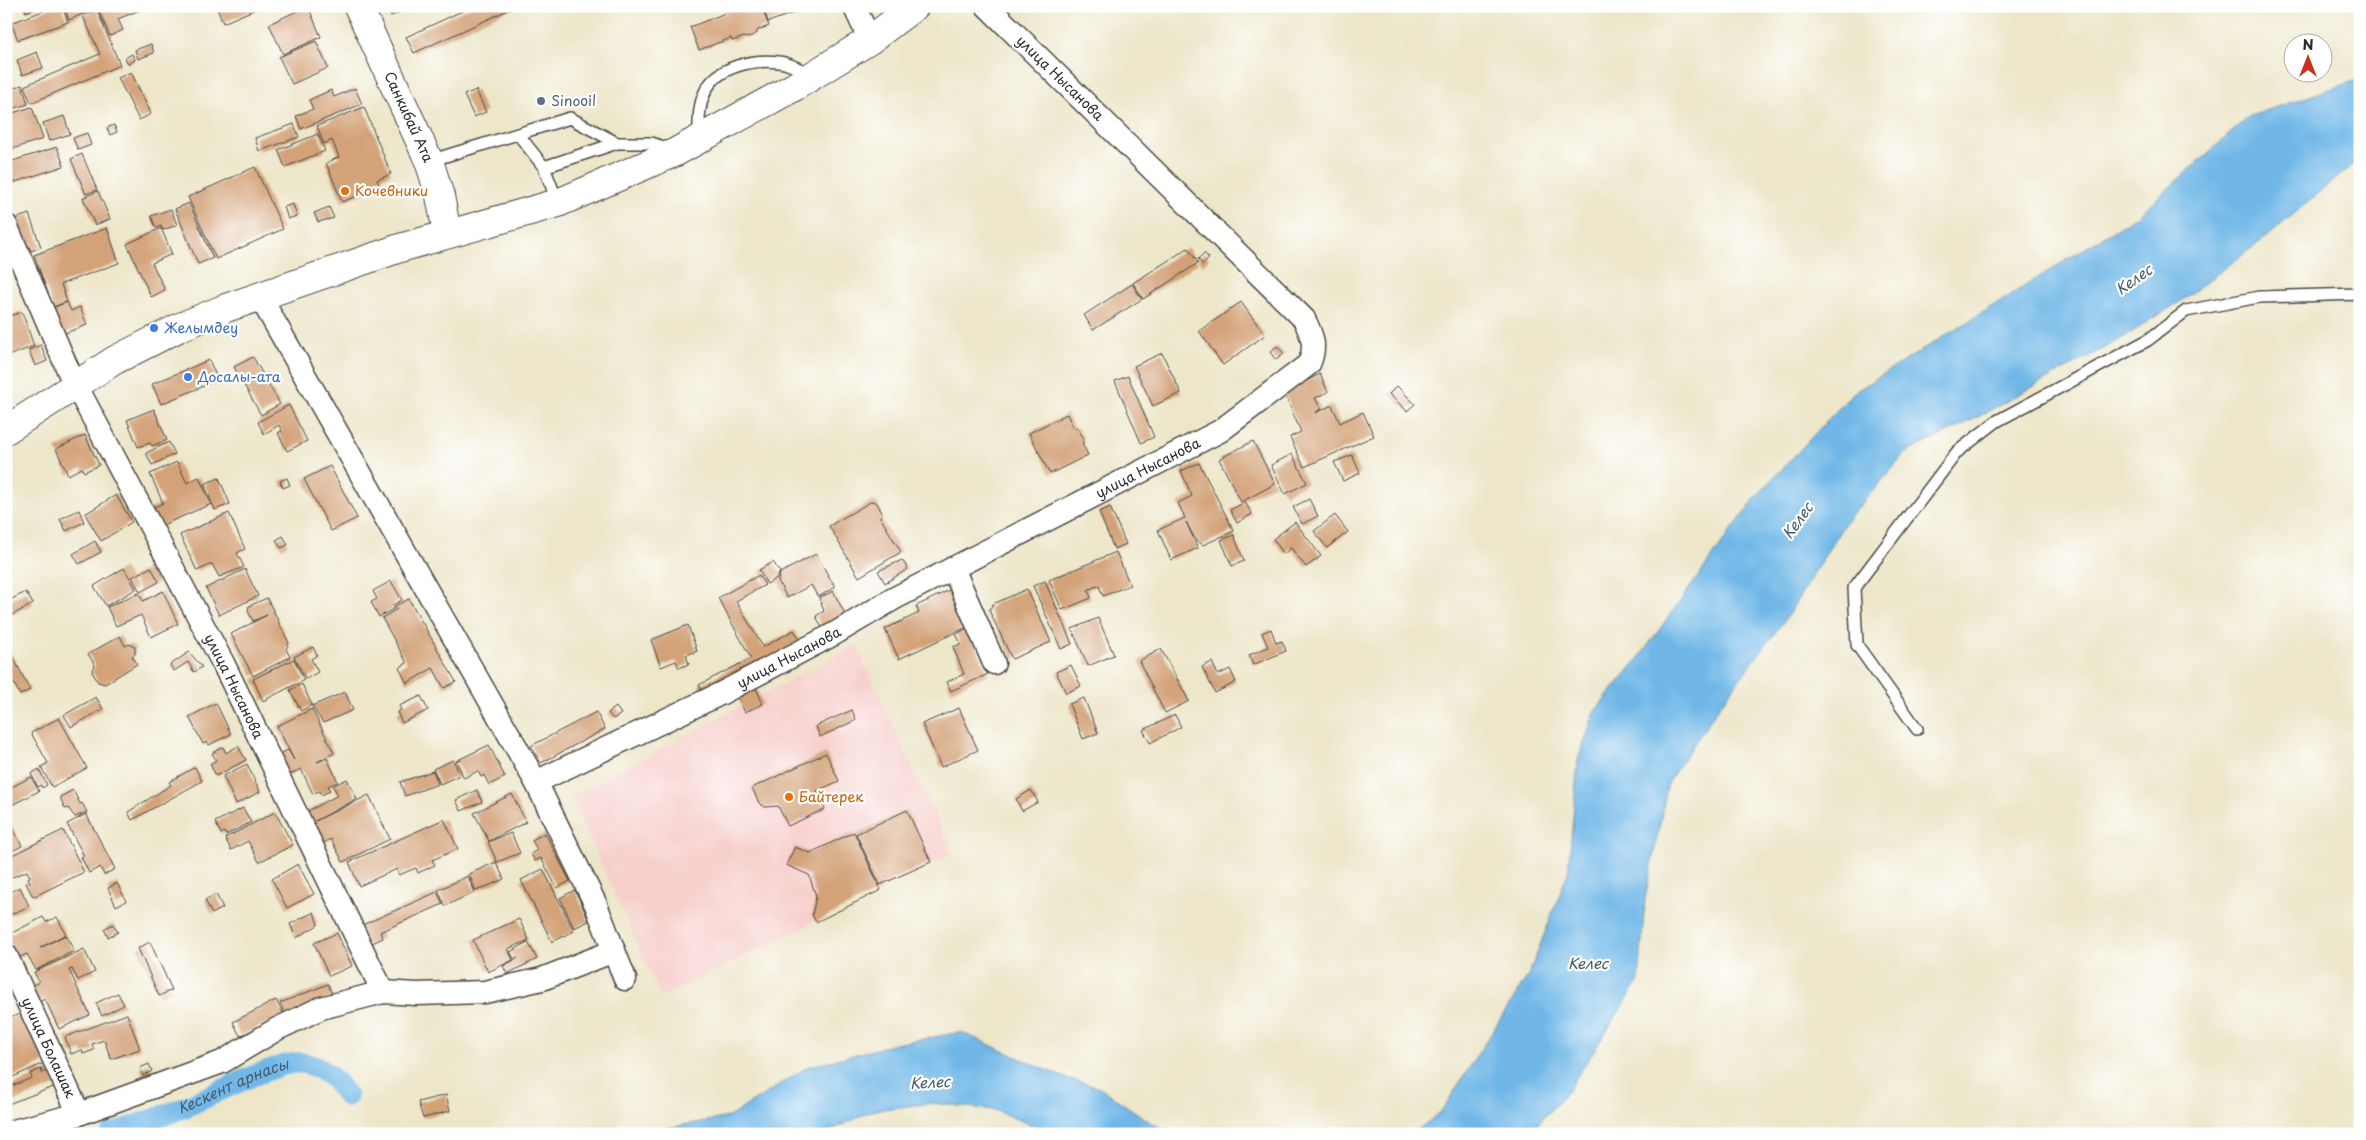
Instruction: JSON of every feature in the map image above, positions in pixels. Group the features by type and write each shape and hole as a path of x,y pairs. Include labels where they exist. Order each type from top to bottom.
{"main road":[{"name":"Санкибай Ата","path":"358,6 429,161 440,196 447,233"},
{"path":"6,430 115,360 180,327 259,295 447,233 485,226 558,203 687,146 870,40 915,6"}],"street":[{"path":"854,6 870,40"},
{"name":"улица Нысанова","path":"536,782 720,694 953,568 1220,431 1310,364 1314,354 1314,342 1304,319 987,6"},
{"name":"улица Нысанова","path":"6,225 74,386 80,393 223,664 383,992"},
{"path":"259,295 536,782 596,905 625,978"},
{"path":"953,568 994,663"},
{"path":"6,1133 79,1114 222,1062 278,1029 321,1008 383,992 416,994 485,992 542,978 614,951"},
{"name":"улица Болашак","path":"6,955 79,1114"}],"lane":[{"path":"544,167 617,143 687,146 705,92 714,79 732,67 758,62 780,62 812,75"},
{"path":"429,161 570,118 617,143"},
{"path":"518,134 544,167 558,203"},
{"path":"1917,729 1857,645 1854,588 1956,452 1997,421 2148,340 2186,311 2259,297 2360,294"}],"shaded area":[{"path":"856,645 953,854 661,997 571,797"}],"water":[{"name":"Келес","path":"2360,79 2360,159 2265,238 2181,301 2126,336 1976,418 1906,453 1845,523 1786,618 1721,704 1668,782 1645,899 1639,981 1567,1092 1529,1134 1412,1134 1441,1112 1529,974 1568,872 1578,760 1595,711 1638,659 1756,497 1853,393 2137,216 2250,116"},
{"name":"Келес","path":"961,1032 1060,1076 1100,1088 1153,1124 1177,1134 1055,1134 994,1110 933,1103 874,1110 823,1134 632,1134 729,1117 807,1067 895,1044"}],"building":[{"path":"24,6 40,6 26,12"},
{"path":"56,6 62,6 68,22 18,40 11,23"},
{"path":"64,6 101,6 69,20"},
{"path":"105,6 149,6 118,19 123,30 110,36 98,9"},
{"path":"216,6 263,6 223,23"},
{"path":"308,6 321,37 283,54 269,24"},
{"path":"386,6 413,6 391,16"},
{"path":"473,6 517,6 414,53 406,37"},
{"path":"743,6 761,6 769,26 758,30 756,34 747,38 744,37 732,41 731,38 699,50 690,27"},
{"path":"763,6 801,6 802,10 768,22"},
{"path":"97,10 120,65 31,103 24,86 100,54 83,16"},
{"path":"316,41 328,68 292,84 279,57"},
{"path":"151,44 154,53 138,59 135,50"},
{"path":"37,52 43,68 22,75 17,60"},
{"path":"132,54 135,60 128,64 125,58"},
{"path":"131,72 151,114 139,120 118,78"},
{"path":"7,74 11,89 22,85 28,104 6,111"},
{"path":"355,88 362,104 301,129 296,116 313,109 309,100 331,90 334,97"},
{"path":"476,90 486,112 474,117 464,95"},
{"path":"32,107 43,139 6,151 6,115"},
{"path":"364,107 391,174 377,180 380,187 342,202 326,163 339,157 332,140 324,144 317,126"},
{"path":"64,116 70,134 49,141 43,123"},
{"path":"294,124 299,137 259,151 255,138"},
{"path":"114,125 117,132 110,135 107,128"},
{"path":"87,133 91,145 78,150 73,138"},
{"path":"318,134 325,151 285,167 278,150"},
{"path":"57,147 64,166 6,185 6,163"},
{"path":"82,154 97,190 86,194 71,159"},
{"path":"255,167 283,229 216,259 188,197"},
{"path":"98,191 110,219 95,225 83,198"},
{"path":"189,203 213,258 198,264 175,209"},
{"path":"293,204 297,216 288,219 284,207"},
{"path":"329,207 334,218 318,222 314,213"},
{"path":"171,209 177,225 163,230 161,226 156,228 151,216"},
{"path":"29,214 41,247 31,251 29,247 26,248 15,219"},
{"path":"107,228 119,263 61,284 67,302 53,307 34,255"},
{"path":"161,228 172,254 152,263 165,290 151,297 127,244"},
{"path":"1188,248 1198,263 1143,299 1133,283"},
{"path":"1204,253 1209,258 1203,265 1198,259"},
{"path":"1132,284 1142,299 1093,330 1084,315"},
{"path":"67,302 71,311 80,307 87,325 60,335 50,309"},
{"path":"1241,302 1265,335 1223,365 1199,331"},
{"path":"22,312 34,346 6,357 6,317"},
{"path":"41,345 47,361 35,366 29,350"},
{"path":"1277,346 1284,354 1276,360 1270,352"},
{"path":"1162,353 1181,393 1153,406 1134,366"},
{"path":"253,357 280,404 261,415 234,367"},
{"path":"209,360 218,380 161,404 152,384"},
{"path":"1320,374 1328,392 1315,398 1321,409 1315,413 1332,405 1340,423 1363,412 1374,436 1304,467 1290,437 1301,432 1284,392"},
{"path":"1128,376 1154,437 1141,443 1115,381"},
{"path":"1397,386 1415,404 1407,411 1389,394"},
{"path":"289,405 307,441 287,451 278,433 282,431 279,425 264,434 258,422"},
{"path":"154,409 167,440 152,446 150,443 138,447 127,420"},
{"path":"1067,414 1073,427 1078,429 1083,437 1083,445 1088,455 1050,474 1029,433"},
{"path":"85,435 99,465 84,472 82,468 68,475 56,449"},
{"path":"1253,441 1275,484 1241,502 1219,459"},
{"path":"169,442 175,454 152,465 146,453"},
{"path":"1292,454 1307,483 1285,494 1271,465"},
{"path":"1352,455 1360,473 1343,481 1334,462"},
{"path":"177,462 187,483 199,477 211,504 158,527 150,509 163,503 150,474"},
{"path":"1199,463 1234,531 1203,545 1195,539 1186,522 1198,548 1171,560 1158,530 1185,518 1178,503 1192,496 1181,471"},
{"path":"330,466 357,518 331,531 304,479"},
{"path":"219,478 230,504 215,510 204,484"},
{"path":"287,478 290,485 283,488 280,481"},
{"path":"116,495 132,522 101,541 85,514"},
{"path":"1309,499 1318,516 1302,524 1293,507"},
{"path":"872,501 877,503 882,513 880,517 901,552 859,577 829,526"},
{"path":"1245,502 1252,514 1237,523 1230,510"},
{"path":"1110,507 1126,544 1114,549 1099,512"},
{"path":"79,510 84,522 66,531 60,519"},
{"path":"229,513 245,549 237,553 244,567 219,577 212,564 197,571 180,535"},
{"path":"1335,515 1348,532 1327,548 1314,531"},
{"path":"1295,522 1321,556 1306,567 1291,548 1284,554 1273,539"},
{"path":"1234,535 1244,561 1232,566 1221,540"},
{"path":"283,536 288,545 281,548 276,540"},
{"path":"95,541 101,552 79,564 73,554"},
{"path":"1116,552 1130,585 1103,596 1099,586 1094,587 1088,590 1091,598 1062,610 1049,580"},
{"path":"816,554 835,587 818,597 811,585 787,598 778,581 780,573"},
{"path":"902,560 908,569 885,583 878,571"},
{"path":"773,562 780,572 777,578 767,584 759,570"},
{"path":"151,567 159,582 140,592 132,577"},
{"path":"124,568 136,589 106,606 94,586"},
{"path":"245,569 258,596 219,615 206,588"},
{"path":"759,575 765,585 736,601 763,647 794,630 804,647 759,672 753,662 757,671 706,698 699,685 751,658 718,598"},
{"path":"391,581 402,600 393,605 395,608 379,617 371,602 377,599 373,591"},
{"path":"1045,581 1072,644 1061,649 1033,586"},
{"path":"952,589 969,626 899,659 885,629 919,613 916,606"},
{"path":"1027,589 1051,642 1012,659 989,610 993,604"},
{"path":"163,591 178,624 151,637 141,615 116,626 107,607 139,593 143,601"},
{"path":"833,591 844,612 843,619 823,630 816,616 824,611 819,598"},
{"path":"26,592 33,604 6,618 6,602"},
{"path":"267,598 289,643 286,649 290,657 253,676 231,634 267,615 253,621 248,611 249,606"},
{"path":"409,599 456,682 444,688 433,668 407,683 399,668 407,663 382,618 397,609 395,606"},
{"path":"1098,618 1114,655 1088,666 1072,629"},
{"path":"688,625 697,651 686,655 689,664 679,668 676,661 661,667 651,640"},
{"path":"968,628 988,674 951,691 947,682 964,674 953,647 961,644 956,634"},
{"path":"1271,629 1276,643 1282,641 1286,651 1253,665 1249,655 1268,647 1262,633"},
{"path":"120,636 125,646 129,644 135,647 135,654 132,656 137,664 105,684 98,682 92,672 95,665 88,654"},
{"path":"8,647 30,690 20,695 6,668"},
{"path":"313,647 317,655 311,659 318,672 306,679 294,657"},
{"path":"1161,649 1189,701 1165,713 1139,661"},
{"path":"189,652 202,667 194,672 188,662 174,671 170,665"},
{"path":"294,659 304,680 263,701 253,679"},
{"path":"1212,662 1218,675 1230,669 1236,682 1215,693 1202,667"},
{"path":"1071,665 1081,686 1066,693 1056,672"},
{"path":"302,684 312,705 301,711 290,690"},
{"path":"756,688 763,704 745,712 737,696"},
{"path":"345,692 353,710 323,723 312,706"},
{"path":"421,696 428,710 402,723 397,712 401,710 399,706"},
{"path":"96,697 103,709 71,727 64,715"},
{"path":"1084,698 1098,733 1083,739 1069,704"},
{"path":"216,703 231,734 209,745 207,742 203,744 189,717"},
{"path":"616,707 621,714 613,719 608,713"},
{"path":"959,708 978,750 941,767 922,724"},
{"path":"312,709 334,753 317,762 327,758 338,782 328,786 330,791 321,795 319,791 313,794 301,769 287,776 277,755 288,750 294,760 277,726"},
{"path":"852,710 856,720 820,737 816,726"},
{"path":"596,712 605,729 541,763 531,746"},
{"path":"1175,715 1181,727 1150,743 1143,730"},
{"path":"59,718 87,768 52,787 41,767 48,763 31,733"},
{"path":"489,745 505,777 489,785 484,775 481,777 478,771 464,778 456,761"},
{"path":"238,746 246,760 216,776 210,764 216,760 212,753 223,747 226,753"},
{"path":"826,753 839,781 817,791 825,809 788,826 778,806 765,807 759,803 752,788"},
{"path":"453,760 460,775 440,784 433,769"},
{"path":"247,764 260,792 236,804 223,776"},
{"path":"195,767 202,781 132,820 128,812 171,785 169,782"},
{"path":"39,769 47,785 42,788 41,785 38,787 31,774"},
{"path":"433,771 438,784 405,796 400,782"},
{"path":"31,777 39,791 6,808 6,790"},
{"path":"347,779 357,799 315,821 369,795 390,839 343,862 331,839 319,845 306,812 338,795 333,786"},
{"path":"73,790 80,804 82,803 87,812 75,817 68,808 65,809 60,797"},
{"path":"477,790 482,802 461,811 456,800"},
{"path":"1031,790 1038,802 1022,811 1016,799"},
{"path":"512,794 526,822 489,841 474,813"},
{"path":"243,808 251,822 226,835 224,832 221,834 215,822"},
{"path":"907,810 931,862 880,885 856,834"},
{"path":"275,812 293,845 259,862 248,841 231,850 225,838"},
{"path":"6,814 22,846 6,854"},
{"path":"86,814 115,869 104,875 100,867 89,873 81,857 84,856 67,824"},
{"path":"444,819 458,849 432,860 435,865 418,873 416,868 399,875 397,869 359,886 349,862"},
{"path":"63,830 84,872 35,896 32,895 26,883 30,882 27,871 10,878 6,870 6,858"},
{"path":"854,832 881,890 816,922 812,915 816,896 809,875 786,865 795,847 810,853"},
{"path":"511,833 520,853 497,862 488,842"},
{"path":"545,833 570,881 557,888 541,858 535,861 531,854 537,850 532,840"},
{"path":"496,862 504,879 476,891 469,874"},
{"path":"298,864 314,894 287,908 272,879"},
{"path":"543,869 574,931 552,942 521,880"},
{"path":"468,876 475,892 445,906 438,890"},
{"path":"117,883 126,901 116,906 108,888"},
{"path":"20,887 29,906 6,917 6,894"},
{"path":"575,890 589,921 574,928 560,898"},
{"path":"437,892 443,904 380,932 383,938 368,945 360,926"},
{"path":"216,894 223,908 212,914 205,900"},
{"path":"314,912 318,925 296,938 290,924"},
{"path":"43,917 46,922 57,917 66,934 40,948 66,935 74,951 36,970 27,954 18,958 6,936"},
{"path":"519,919 529,940 508,949 513,960 488,972 473,940"},
{"path":"113,924 118,932 108,937 104,929"},
{"path":"337,933 352,966 329,976 314,943"},
{"path":"150,942 172,990 159,996 138,948"},
{"path":"528,942 537,959 507,974 503,966 518,958 514,959 510,952"},
{"path":"84,949 95,972 78,980 72,969 69,970 90,1015 59,1029 45,999 37,1003 29,987 39,982 34,972"},
{"path":"328,984 333,997 287,1018 280,1003"},
{"path":"118,993 124,1005 102,1016 96,1003"},
{"path":"276,1000 284,1015 240,1036 233,1022"},
{"path":"23,1012 46,1062 13,1077 6,1063 6,1020"},
{"path":"127,1014 140,1049 111,1059 104,1040 92,1044 94,1050 83,1054 82,1050 71,1054 65,1037"},
{"path":"149,1064 152,1071 143,1076 140,1068"},
{"path":"41,1069 42,1073 50,1070 56,1086 8,1104 6,1088 32,1078 30,1074"},
{"path":"446,1095 450,1111 423,1118 418,1102"}],"waterway":[{"name":"Кескент арнасы","path":"111,1134 180,1109 241,1081 291,1064 302,1063 322,1070 338,1084 347,1096"}],"place":[{"name":"Sinooil","path":"541,101"},
{"name":"Кочевники","path":"345,191"},
{"name":"Желымдеу","path":"154,328"},
{"name":"Досалы-ата","path":"188,377"},
{"name":"Байтерек","path":"789,797"}]}
